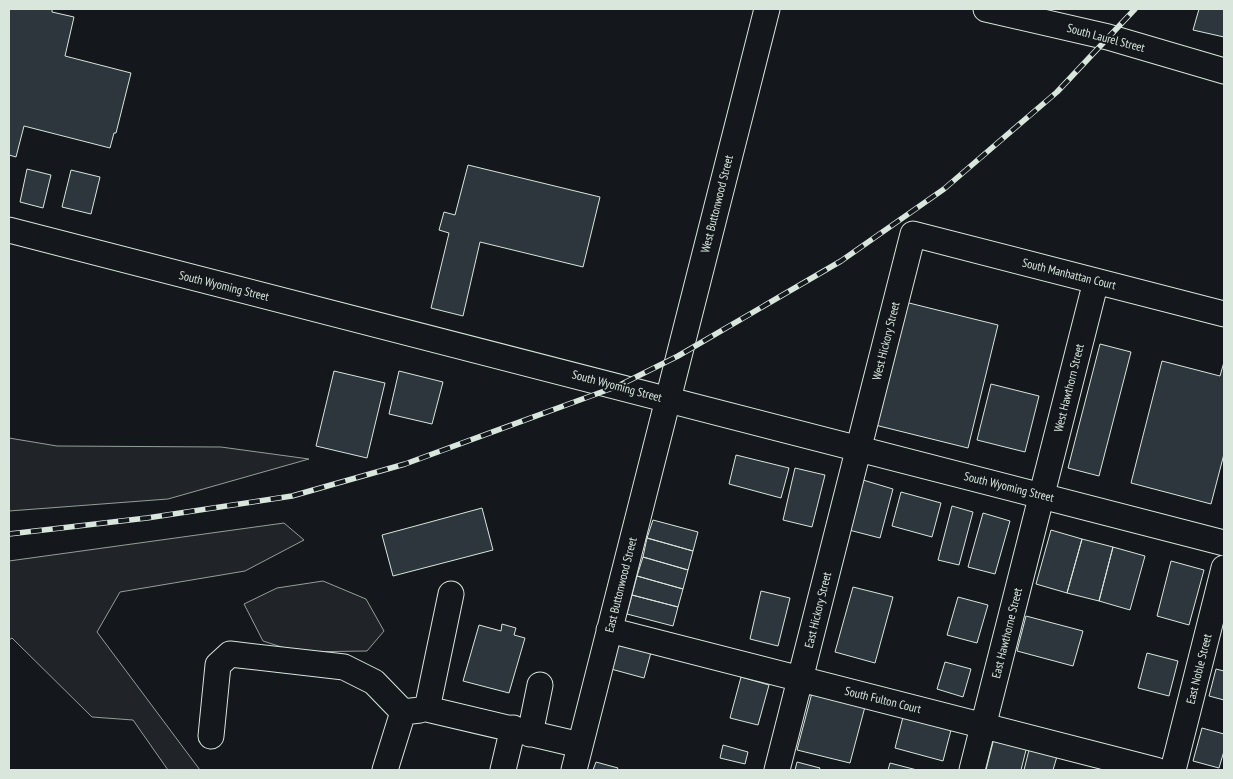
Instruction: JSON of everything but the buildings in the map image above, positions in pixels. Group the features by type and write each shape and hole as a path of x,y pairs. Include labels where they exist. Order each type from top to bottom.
{"street":[{"name":"West Buttonwood Street","path":"668,400 767,9"},
{"name":"South Laurel Street","path":"986,9 1108,37 1224,71"},
{"name":"South Wyoming Street","path":"9,230 1224,543"},
{"name":"South Manhattan Court","path":"914,234 1224,314"},
{"name":"West Hickory Street","path":"859,449 914,234"},
{"name":"West Hawthorn Street","path":"1042,496 1096,281"},
{"name":"East Buttonwood Street","path":"574,770 668,400"},
{"name":"East Hickory Street","path":"777,770 859,449"},
{"name":"East Hawthorne Street","path":"972,770 1042,496"},
{"name":"East Noble Street","path":"1173,770 1224,568"},
{"path":"385,770 415,710 451,594"},
{"name":"South Fulton Court","path":"610,630 1156,770"},
{"path":"210,736 218,665 230,654 344,667 374,682 415,710 580,745"},
{"path":"503,770 540,685"}],"shaded area":[{"path":"9,438 57,446 221,447 309,459 168,499 9,511"},
{"path":"284,523 304,540 245,571 120,592 97,632 200,770 168,770 133,720 92,717 12,638 9,640 9,561"},
{"path":"323,581 366,599 384,631 367,651 297,652 263,641 244,604 277,588"}],"railway":[{"path":"9,534 147,518 292,496 405,464 618,386 678,356 841,261 944,189 1057,92 1135,9"}]}
